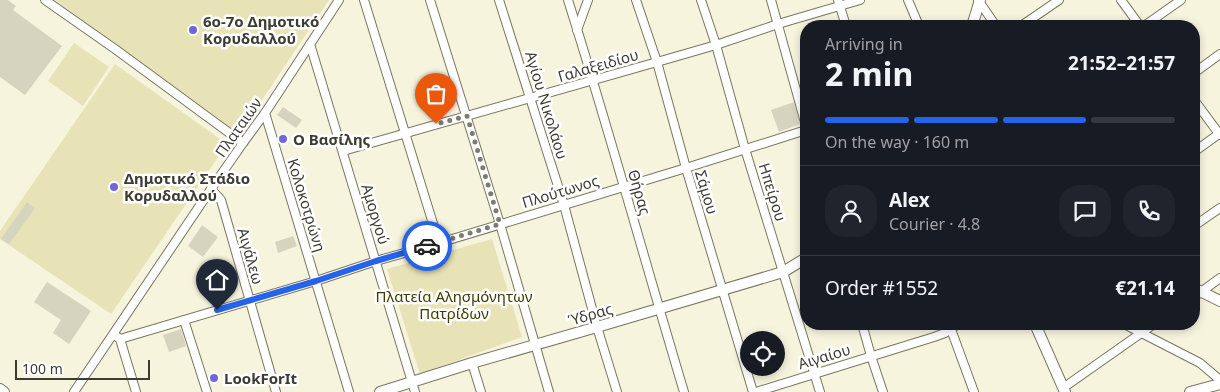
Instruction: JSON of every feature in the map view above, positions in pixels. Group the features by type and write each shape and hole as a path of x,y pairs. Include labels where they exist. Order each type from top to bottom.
{"street":[{"path":"45,0 243,143"},
{"name":"Πλαταιών","path":"74,392 117,336 211,189 265,113 339,0"},
{"path":"364,0 439,243"},
{"path":"430,0 500,224 549,392"},
{"name":"Αγίου Νικολάου","path":"499,0 564,205 597,328 617,392"},
{"name":"Θήρας","path":"568,0 684,392"},
{"path":"577,30 588,0"},
{"name":"Σάμου","path":"636,0 657,62 686,168 755,392"},
{"name":"Ηπείρου","path":"701,0 800,328"},
{"path":"771,0 800,106"},
{"name":"Γαλαξειδίου","path":"343,151 716,45 839,3 860,0"},
{"path":"908,0 916,20"},
{"path":"1031,20 1059,0"},
{"path":"1121,0 1137,20"},
{"path":"1151,20 1181,0"},
{"path":"974,20 979,1"},
{"path":"979,1 992,20"},
{"path":"839,3 844,20"},
{"name":"Αμοργού","path":"310,44 413,387"},
{"path":"1200,69 1220,54"},
{"path":"1200,108 1220,134 1200,148"},
{"name":"Κολοκοτρώνη","path":"265,113 349,392"},
{"name":"Πλούτωνος","path":"117,336 184,320 250,301 686,168 800,130"},
{"name":"Αιγάλεω","path":"211,189 220,200 276,392"},
{"path":"1200,222 1220,208"},
{"name":"Ύδρας","path":"380,392 413,387 472,363 597,328 783,272 800,262"},
{"path":"1200,290 1220,278"},
{"path":"1200,294 1220,301"},
{"path":"184,320 207,392"},
{"name":"Ηπείρου","path":"801,330 820,392"},
{"path":"864,330 883,392"},
{"name":"Αιγαίου","path":"755,392 945,334 948,330"},
{"path":"951,330 974,392"},
{"path":"1038,330 1064,390 1145,330"},
{"path":"1138,330 1200,363 1216,385 1190,392"},
{"path":"117,336 136,392"},
{"path":"472,363 481,392"},
{"path":"0,389 4,392"}],"green space":[{"path":"55,0 329,0 239,134"},
{"path":"74,43 109,67 83,106 48,81"},
{"name":"Δημοτικό Στάδιο Κορυδαλλού","path":"115,64 227,144 111,314 0,239 0,231"},
{"name":"Πλατεία Αλησμόνητων Πατρίδων","path":"492,239 522,337 420,374 387,269"}],"building":[{"path":"0,0 8,0 16,6 13,10 62,46 25,95 0,77"},
{"path":"794,102 800,124 779,132 771,110"},
{"path":"283,107 302,120 296,128 277,115"},
{"path":"27,202 35,208 9,244 1,239"},
{"path":"202,225 218,237 203,257 188,246"},
{"path":"293,236 297,246 278,253 275,242"},
{"path":"47,282 91,311 69,344 53,333 61,320 34,302"},
{"path":"181,329 186,346 169,352 163,335"}],"way so far":[{"path":"427,246 500,224 467,116 436,124"}],"place":[{"name":"6ο-7ο Δημοτικό Κορυδαλλού","path":"193,30"},
{"name":"Ο Βασίλης","path":"283,139"},
{"name":"Δημοτικό Στάδιο Κορυδαλλού","path":"114,187"},
{"name":"LookForIt","path":"214,378"}],"route":[{"path":"217,310 427,246"}]}
